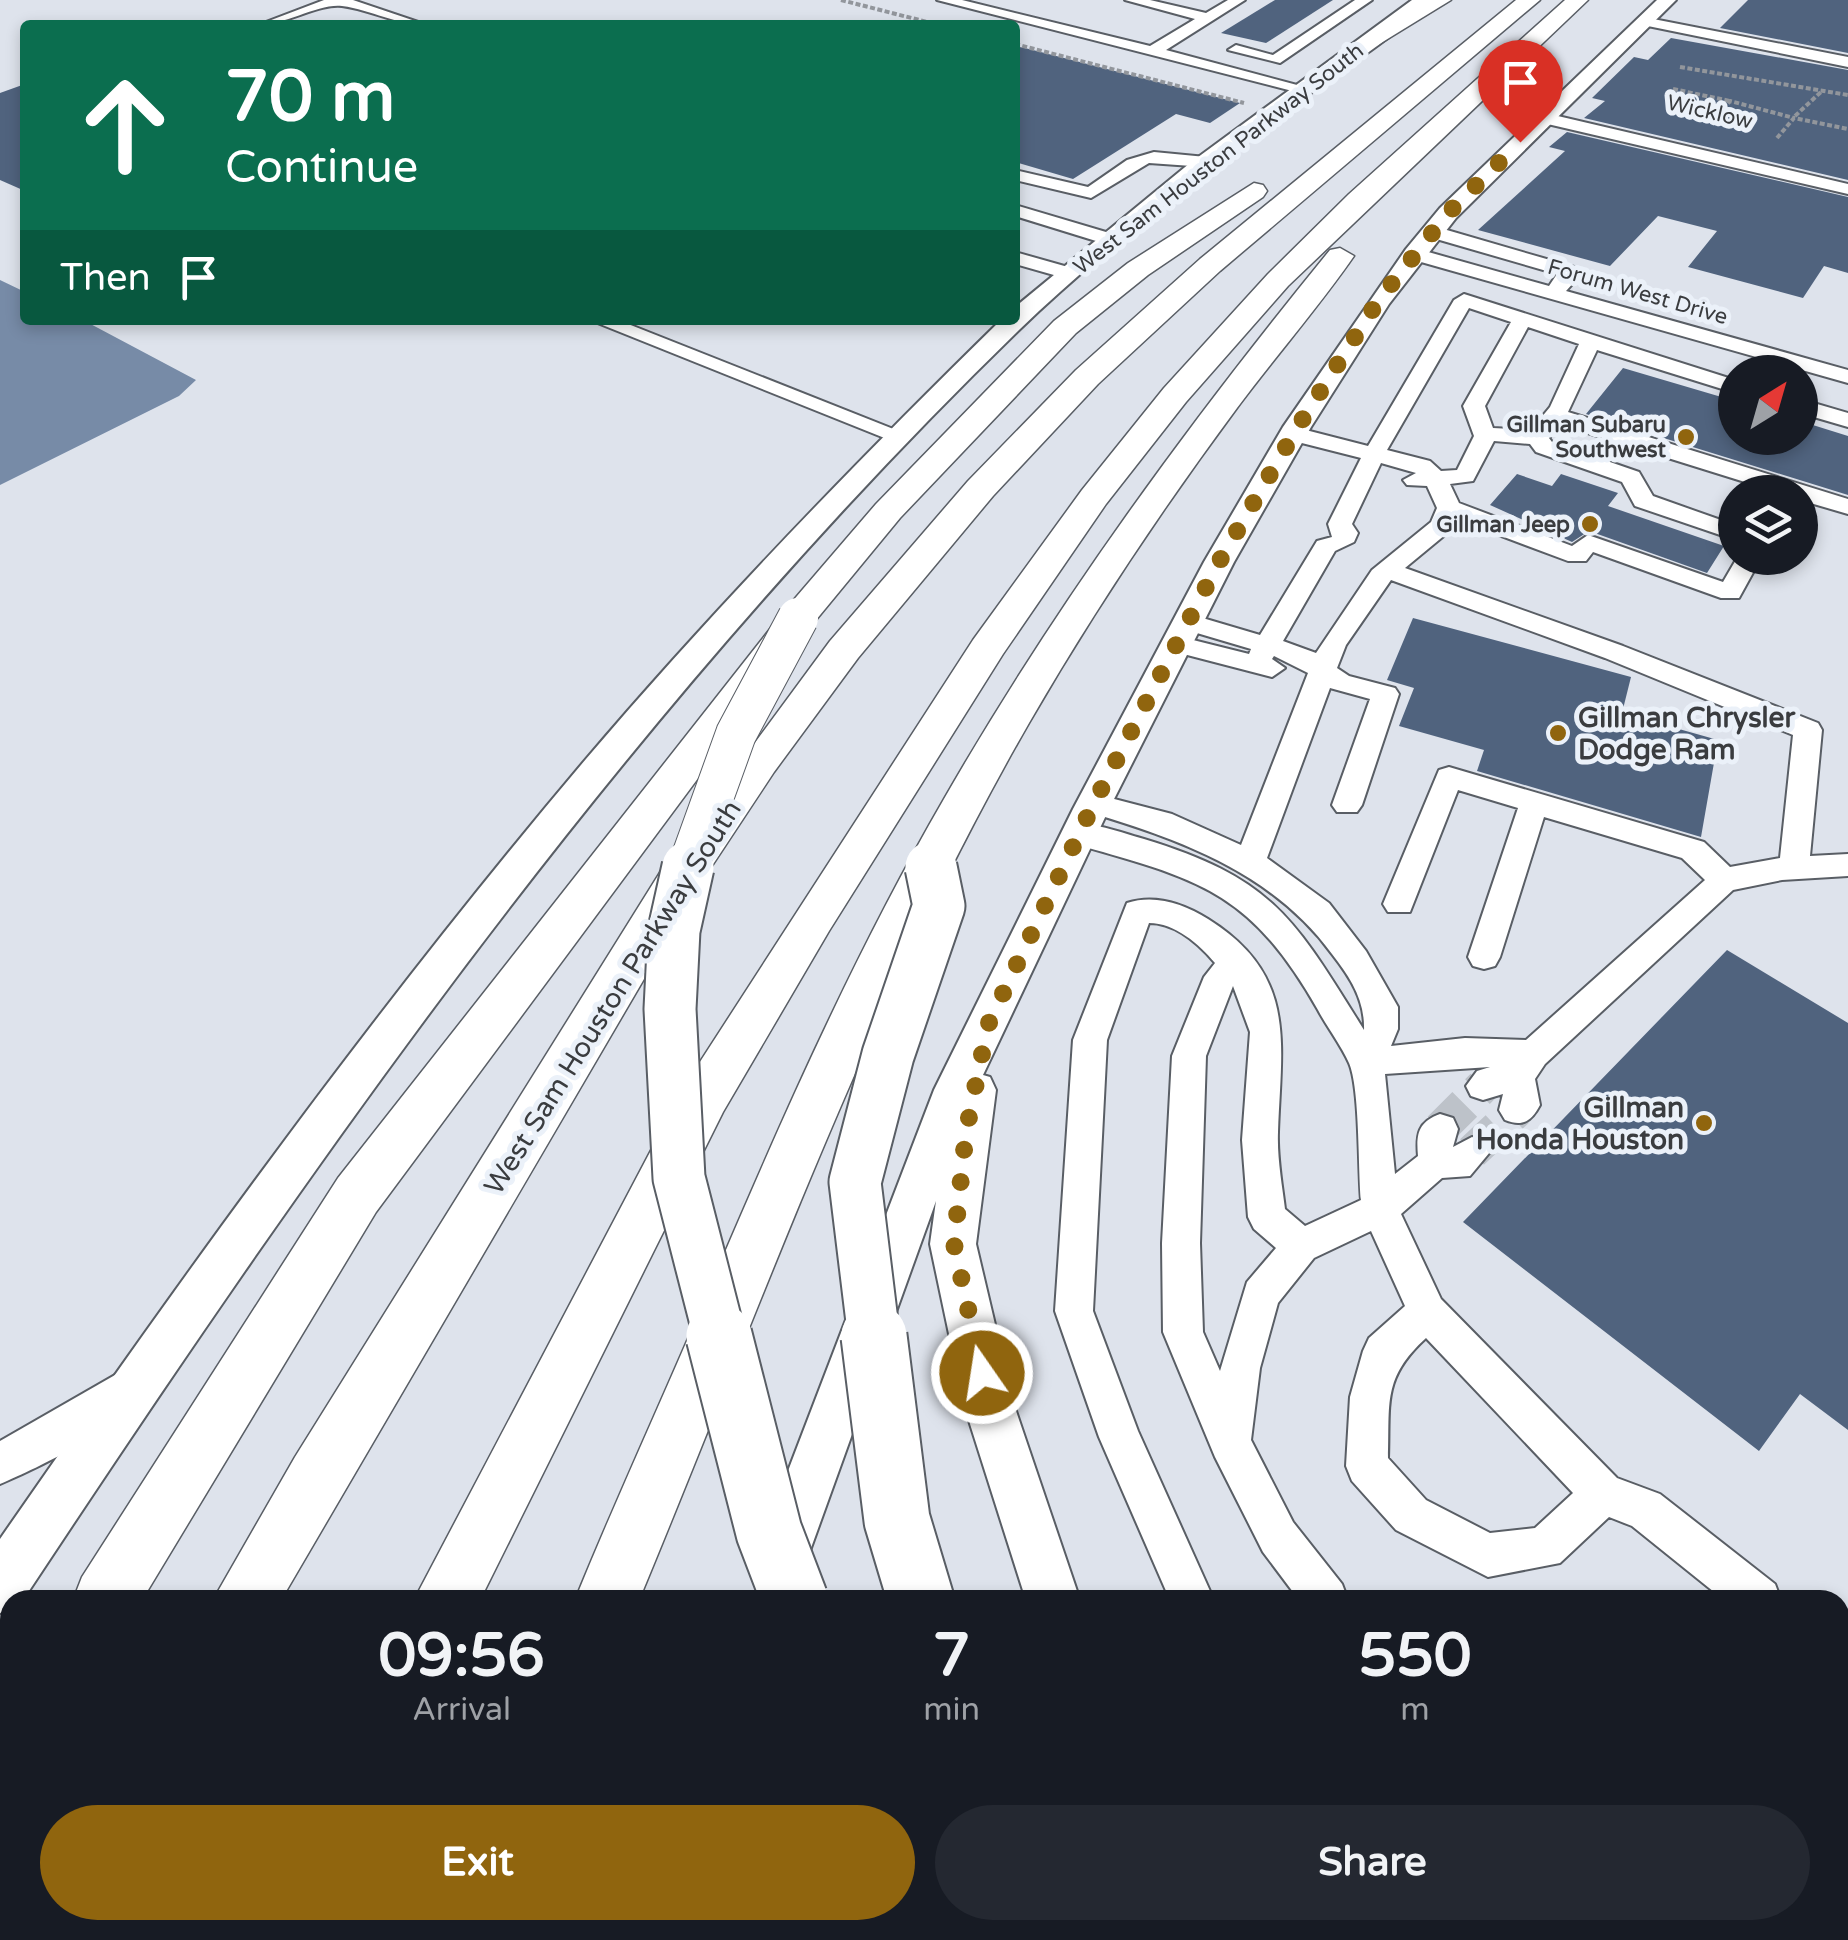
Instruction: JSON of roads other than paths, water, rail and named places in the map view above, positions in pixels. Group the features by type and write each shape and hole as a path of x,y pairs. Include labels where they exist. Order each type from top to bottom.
{"highway":[{"path":"1368,41 1440,0"},
{"name":"West Sam Houston Parkway South","path":"251,1590 403,1328 682,875 818,683 1026,438 1200,269 1529,0"},
{"path":"451,1590 705,1097 813,919 987,649 1094,497 1176,395 1278,280 1577,0"},
{"path":"111,1590 356,1195 798,618 888,511 1065,327 1177,242 1347,128 1400,109"},
{"path":"611,1590 837,1058 941,843 1015,714 1156,501 1286,322 1405,181 1398,164"},
{"path":"792,1590 769,1532 679,1178 670,1009 674,930 692,853 731,745 798,618"},
{"path":"917,1590 897,1520 855,1182 888,1055 938,906 941,843"}],"main road":[{"name":"West Sam Houston Parkway South","path":"1020,316 1206,162 1424,0"},
{"path":"771,1590 955,1090 1183,633 1289,442 1378,301 1424,243 1565,108 1667,0"},
{"name":"West Sam Houston Parkway South","path":"0,1586 139,1379 304,1145 525,854 740,599 895,434 1010,325"},
{"path":"988,1025 966,1132 954,1244 989,1405 1050,1590"}],"street":[{"path":"280,20 338,0 404,20"},
{"path":"944,0 1304,89"},
{"path":"1132,0 1208,18"},
{"path":"1152,52 1238,0"},
{"path":"1249,76 1365,0"},
{"path":"1643,22 1848,62"},
{"path":"1178,36 1198,40"},
{"path":"1217,45 1275,60"},
{"path":"1565,108 1848,189"},
{"path":"1020,176 1091,193 1145,156 1158,154 1206,162"},
{"path":"1020,212 1109,239"},
{"path":"1424,243 1494,248 1567,271 1566,280 1553,293"},
{"name":"Forum West Drive","path":"1424,243 1469,270 1843,376"},
{"path":"1469,270 1494,248"},
{"path":"1020,259 1068,273"},
{"path":"1261,654 1326,546 1342,542 1346,533 1340,524 1370,461 1464,300 1718,382"},
{"path":"1289,442 1370,461 1421,481 1465,476 1485,436 1474,406 1523,319"},
{"path":"613,325 895,434"},
{"path":"1692,374 1719,340"},
{"path":"1537,438 1554,415 1591,341"},
{"path":"1818,399 1843,376"},
{"path":"1818,411 1848,420"},
{"path":"1554,415 1848,507"},
{"path":"1485,436 1499,432 1537,438 1544,447 1631,478 1643,501 1718,526"},
{"path":"1435,478 1449,508 1576,556 1588,542 1730,593 1740,575"},
{"path":"1250,862 1333,644 1387,570 1442,525 1449,508"},
{"path":"1387,570 1614,652 1808,730 1794,868"},
{"path":"1183,633 1261,654 1291,673 1321,671 1340,682 1386,694 1347,805"},
{"path":"1399,904 1450,777 1694,850 1724,880"},
{"path":"1484,957 1534,803"},
{"path":"1095,804 1161,821 1250,862 1318,912 1355,960 1381,1007 1381,1029 1368,1062 1380,1209 1427,1312 1602,1494 1645,1509 1746,1590"},
{"path":"1080,834 1149,850 1241,894 1282,927 1368,1062"},
{"path":"1483,1086 1488,1080 1522,1081 1724,880 1794,868 1848,865"},
{"path":"1188,1590 1120,1438 1074,1312 1090,1040 1138,911 1157,908 1202,929 1238,964 1267,1027 1260,1140 1267,1217 1301,1246"},
{"path":"1238,964 1220,977 1188,1056 1181,1243 1183,1332 1230,1443 1278,1537 1318,1590"},
{"path":"1368,1062 1465,1052 1522,1081"},
{"path":"1230,1443 1240,1368 1261,1295 1301,1246 1380,1209 1438,1146 1458,1165 1472,1152"},
{"path":"1427,1312 1383,1351 1370,1397 1367,1466 1411,1515 1488,1555 1545,1548 1602,1494"},
{"path":"0,1463 63,1430 139,1379"}],"water":[{"path":"0,280 20,290 20,325 92,325 196,380 179,396 0,485"}],"tunnel":[{"path":"1440,1129 1483,1086"},
{"path":"1472,1152 1517,1110"}],"place":[{"name":"Gillman Subaru Southwest","path":"1686,437"},
{"name":"Gillman Jeep","path":"1590,524"},
{"name":"Gillman Chrysler Dodge Ram","path":"1558,733"},
{"name":"Gillman Honda Houston","path":"1704,1123"}]}
